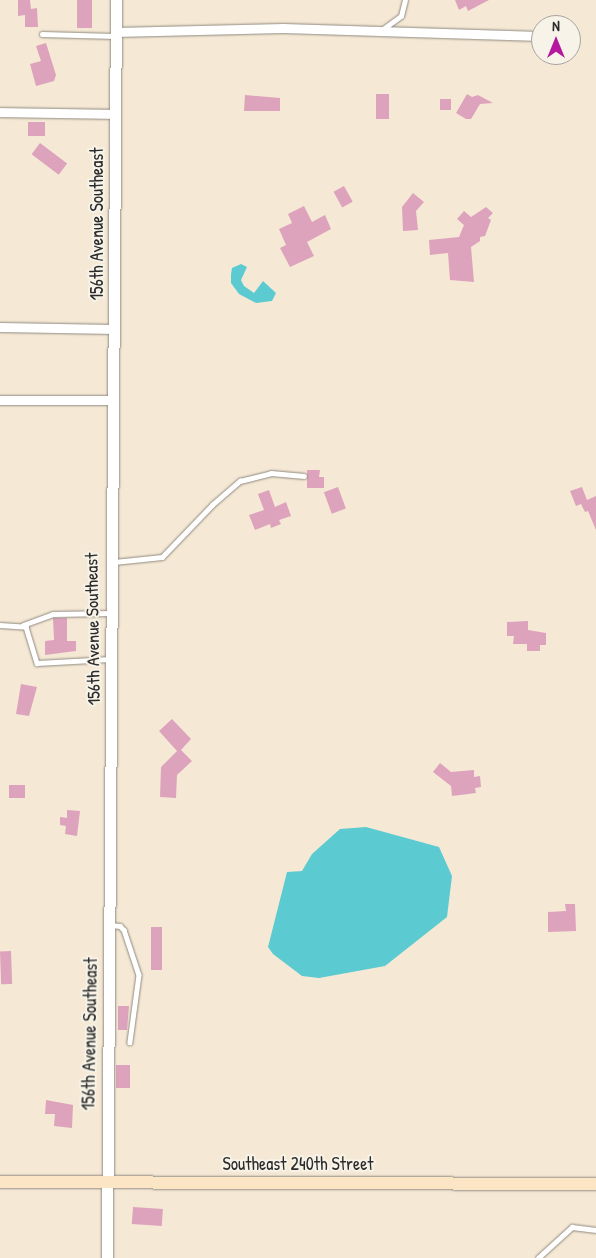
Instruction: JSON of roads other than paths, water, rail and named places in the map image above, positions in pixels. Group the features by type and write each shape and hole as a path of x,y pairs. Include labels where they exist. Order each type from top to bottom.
{"main road":[{"name":"Southeast 240th Street","path":"0,1182 108,1180 596,1184"}],"street":[{"name":"156th Avenue Southeast","path":"107,1258 112,659 110,562 115,329 116,0"},
{"path":"115,34 283,28 531,36"},
{"path":"0,112 115,114"},
{"path":"0,328 115,329"},
{"path":"0,400 113,400"}],"lane":[{"path":"379,30 394,24 401,16 405,0"},
{"path":"42,34 115,34"},
{"path":"110,562 162,557 240,481 271,473 304,476"},
{"path":"0,626 22,625 53,614 111,613"},
{"path":"22,625 26,627 37,663 112,659"},
{"path":"109,925 120,926 124,930 139,975 130,1042"},
{"path":"538,1258 572,1227 596,1230"}],"water":[{"path":"241,264 247,267 241,280 244,286 254,293 263,281 276,293 272,301 256,303 239,294 231,283 231,274 232,268"},
{"path":"366,827 439,847 452,876 447,917 385,966 319,978 302,976 273,954 268,947 287,872 302,871 312,854 340,829"}]}
